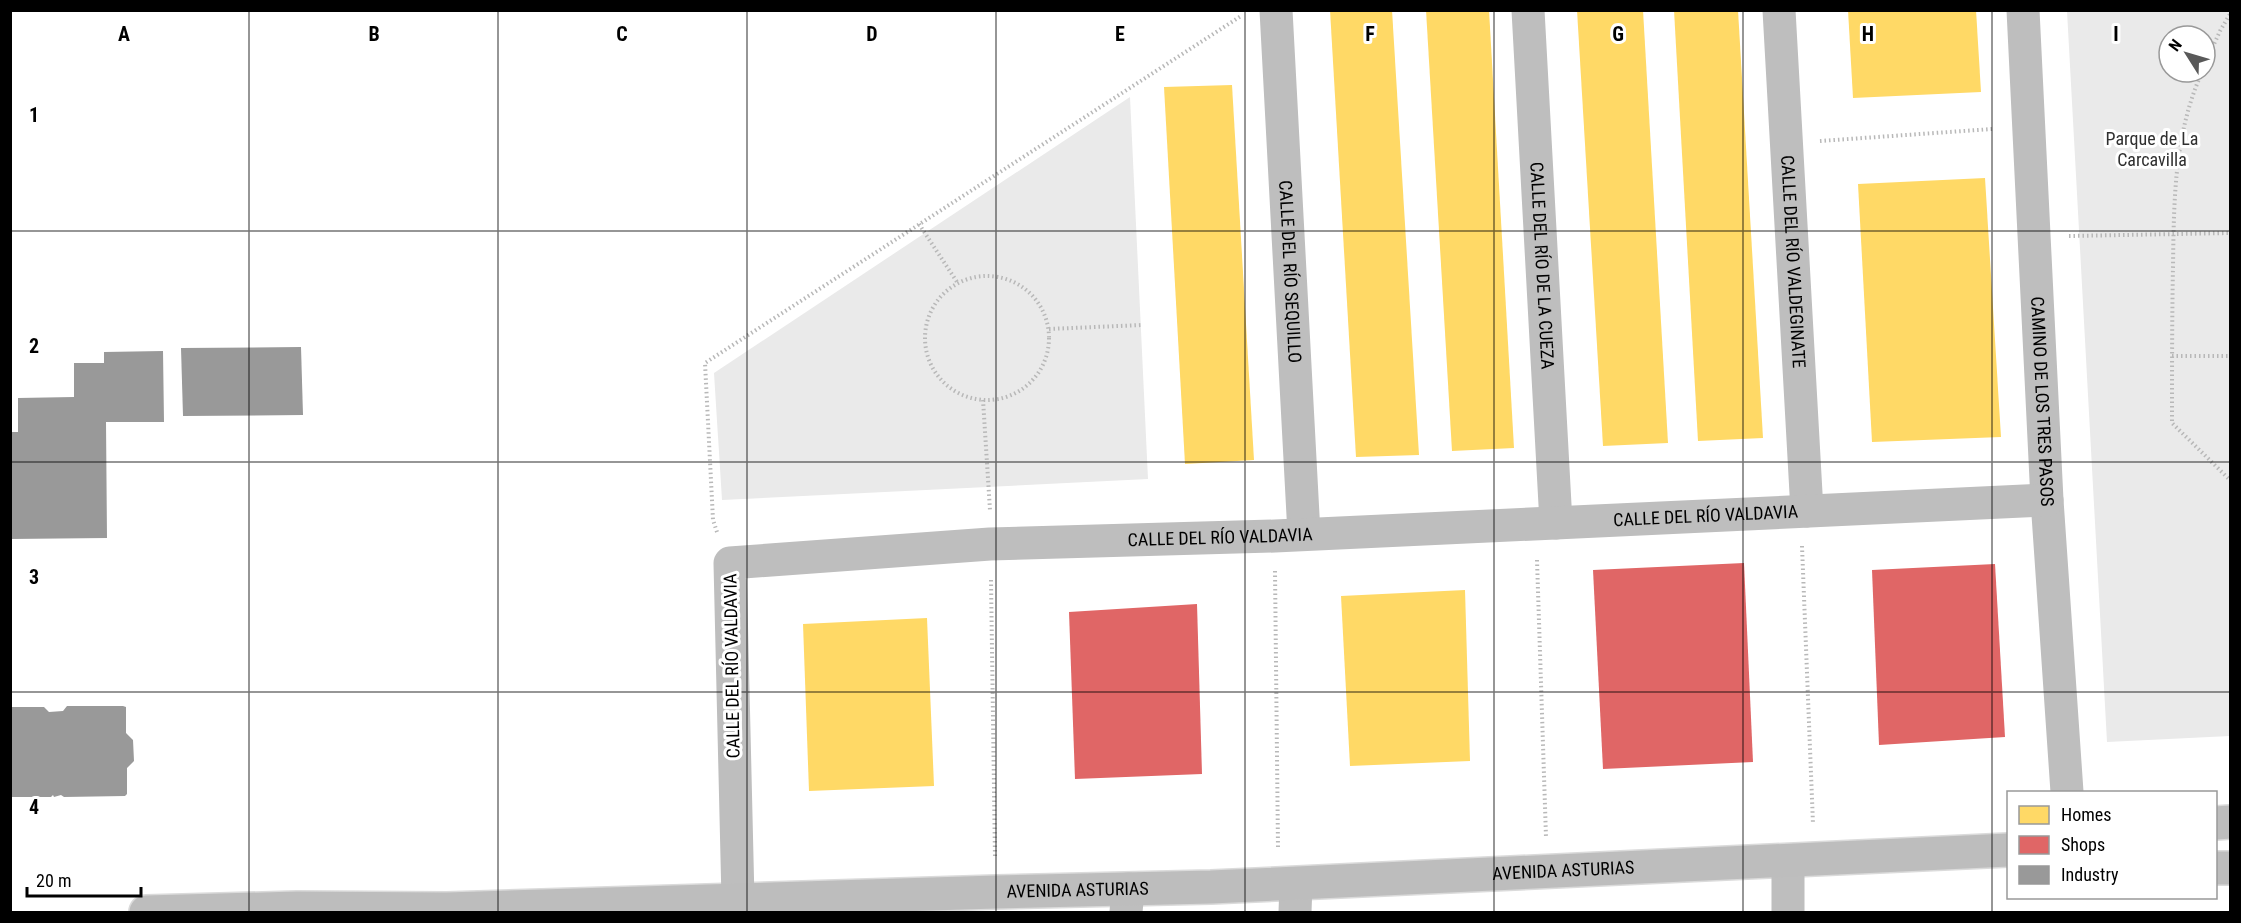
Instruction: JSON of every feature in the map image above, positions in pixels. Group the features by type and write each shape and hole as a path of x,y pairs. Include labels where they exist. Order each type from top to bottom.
{"main road":[{"name":"AVENIDA ASTURIAS","path":"146,912 663,907 738,900 996,892 1127,901 1290,894 1548,871 2007,850"}],"street":[{"name":"CALLE DEL RÍO SEQUILLO","path":"1276,10 1289,535"},
{"name":"CALLE DEL RÍO DE LA CUEZA","path":"1528,10 1546,523"},
{"name":"CALLE DEL RÍO VALDEGINATE","path":"1779,10 1804,512"},
{"name":"CAMINO DE LOS TRES PASOS","path":"2023,10 2047,501 2067,791"},
{"name":"CALLE DEL RÍO VALDAVIA","path":"738,900 730,563 990,544 1289,535 2047,501"},
{"path":"1788,912 1801,861"}],"path":[{"path":"730,563 713,520 705,363 1250,10"},
{"path":"2217,38 2230,14"},
{"path":"2197,84 2180,140 2174,189 2172,423 2230,480"},
{"path":"1787,144 2029,126"},
{"path":"919,224 957,282"},
{"path":"2034,236 2230,233"},
{"path":"976,275 997,276 1016,282 1032,293 1043,310 1049,329 1049,348 1043,366 1033,381 1018,392 1001,399 982,400 963,396 946,385 933,370 926,351 924,331 930,311 941,294 957,282 976,275"},
{"path":"1049,329 1142,325"},
{"path":"2172,356 2230,356"},
{"path":"982,400 989,486 996,892"},
{"path":"1801,861 1804,512"},
{"path":"1546,523 1548,871"},
{"path":"1289,535 1290,894"}],"green space":[{"name":"Parque de La Carcavilla","path":"2067,11 2230,11 2230,736 2107,742"},
{"path":"1130,97 1148,479 722,500 714,373"}],"building: Homes":[{"path":"1330,10 1392,10 1419,455 1356,457"},
{"path":"1426,10 1489,10 1514,448 1452,451"},
{"path":"1577,10 1643,10 1668,443 1603,446"},
{"path":"1674,10 1738,10 1763,438 1698,441"},
{"path":"1848,10 1976,10 1981,92 1853,98"},
{"path":"1232,85 1254,460 1185,464 1164,87"},
{"path":"1985,178 2001,437 1872,442 1858,184"},
{"path":"1465,590 1470,761 1350,766 1341,596"},
{"path":"927,618 934,786 809,791 803,624"}],"building: Shops":[{"path":"1744,563 1753,762 1603,769 1593,570"},
{"path":"1995,564 2005,737 1879,745 1872,570"},
{"path":"1197,604 1202,774 1075,779 1069,612"}],"building: Industry":[{"path":"301,347 303,415 183,416 181,348"},
{"path":"163,351 164,422 106,422 107,538 10,539 10,432 18,432 18,398 74,397 74,363 104,363 104,352"},
{"path":"67,706 126,707 126,733 133,740 134,761 127,768 127,794 125,796 10,797 10,707 44,707 49,712 63,711"}]}
